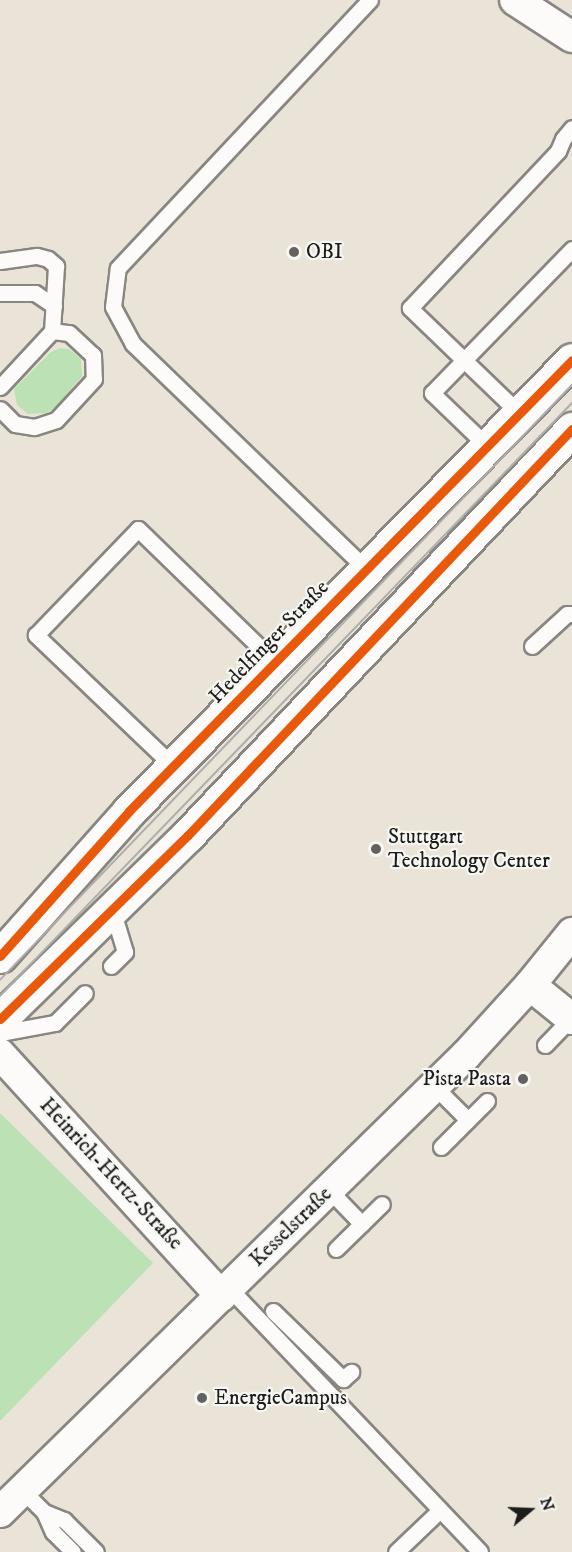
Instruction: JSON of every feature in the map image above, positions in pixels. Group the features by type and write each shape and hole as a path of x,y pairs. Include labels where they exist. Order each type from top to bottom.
{"street":[{"path":"515,0 572,37"},
{"name":"Hedelfinger Straße","path":"0,956 129,811 572,360"},
{"path":"0,1018 188,835 351,666 572,429"},
{"name":"Kesselstraße","path":"0,1512 434,1086 530,985 572,933"},
{"path":"530,985 572,1019"},
{"name":"Heinrich-Hertz-Straße","path":"0,1054 225,1292"}],"lane":[{"path":"366,569 133,344 113,307 118,267 370,0"},
{"path":"520,414 410,308 565,148 562,139 572,128"},
{"path":"488,447 432,393 572,249"},
{"path":"0,261 37,256 48,259 56,266 52,331 0,387"},
{"path":"0,293 35,293 54,306"},
{"path":"0,409 15,424 33,427 56,420 94,379 93,355 69,333 52,331"},
{"path":"173,766 36,634 138,528 275,662"},
{"path":"532,646 567,614 572,614"},
{"path":"111,966 125,952 112,909"},
{"path":"0,1033 55,1023 85,993"},
{"path":"545,1045 572,1019"},
{"path":"434,1086 468,1120"},
{"path":"441,1147 487,1101"},
{"path":"329,1190 362,1224"},
{"path":"336,1249 382,1204"},
{"path":"225,1292 262,1322 480,1552"},
{"path":"262,1322 278,1306 344,1379 351,1372"},
{"path":"22,1490 44,1512 53,1532 73,1552"},
{"path":"396,1552 440,1510"},
{"path":"44,1512 64,1520 96,1552"}],"green space":[{"path":"60,348 69,349 81,359 82,376 56,407 46,413 28,414 17,405 14,389 51,352"},
{"path":"0,1113 153,1263 0,1421"}],"tram line":[{"path":"0,980 572,385"},
{"path":"0,996 572,403"}],"cycle path":[{"path":"0,956 129,811 572,360"},
{"path":"0,1019 188,835 572,429"}],"place":[{"name":"OBI","path":"294,252"},
{"name":"Stuttgart Technology Center","path":"376,849"},
{"name":"Pista Pasta","path":"523,1079"},
{"name":"EnergieCampus","path":"202,1398"}]}
